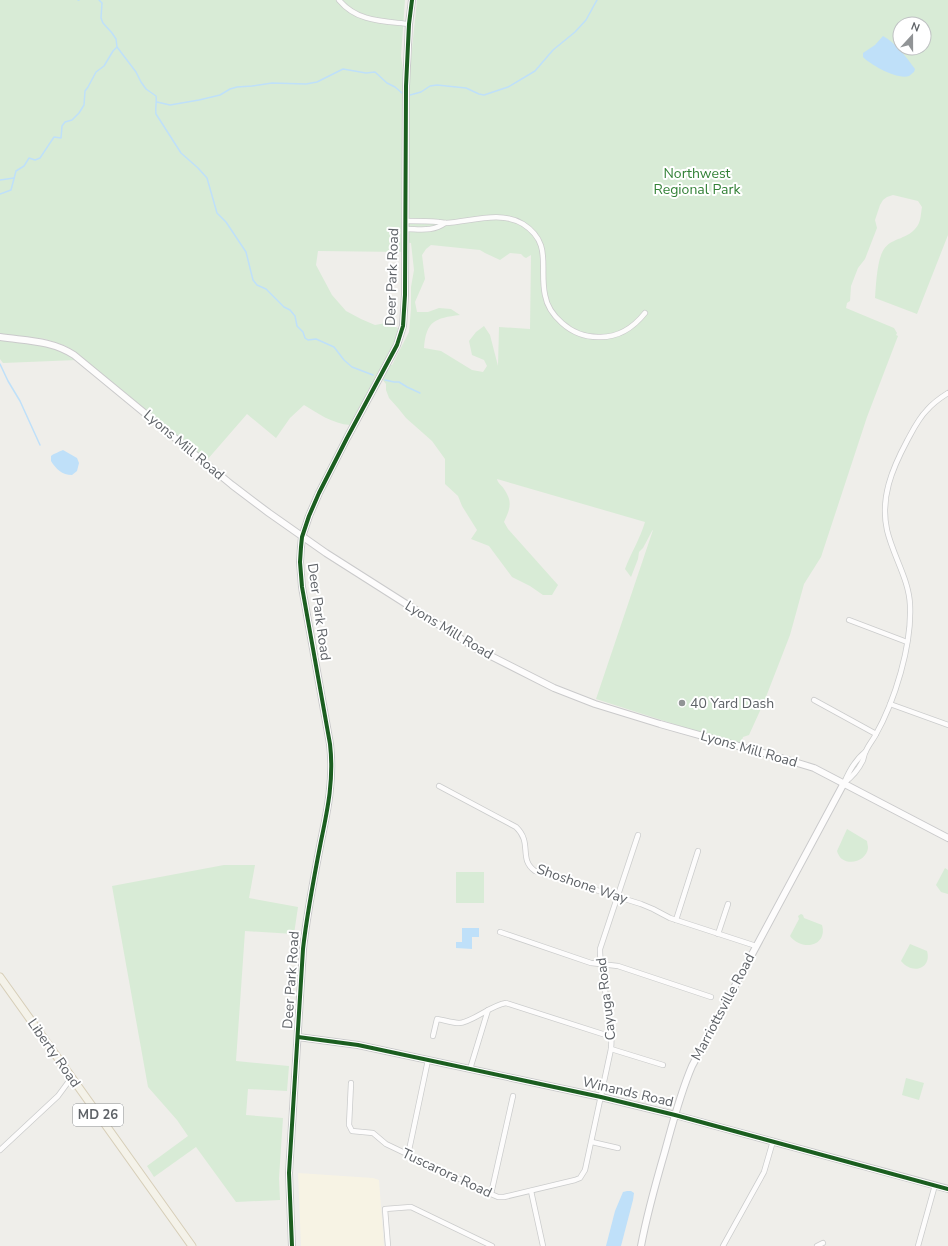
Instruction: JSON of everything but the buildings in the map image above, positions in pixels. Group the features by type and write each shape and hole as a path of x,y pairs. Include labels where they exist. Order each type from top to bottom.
{"main road":[{"name":"Liberty Road","path":"0,977 192,1246"}],"street":[{"path":"339,0 348,10 360,17 378,21 409,24"},
{"name":"Deer Park Road","path":"292,1246 289,1180 305,932 329,801 332,774 330,744 301,580 300,554 302,537 319,493 390,358 400,338 403,326 406,229 406,101 409,24 412,0"},
{"path":"406,220 445,223 498,217 510,218 526,226 534,234 542,250 544,261 544,289 549,307 564,326 580,334 599,337 617,334 633,326 645,313"},
{"path":"406,229 432,229 440,227 445,223"},
{"name":"Lyons Mill Road","path":"0,337 45,343 63,348 74,355 244,495 302,537 471,645 554,688 595,704 629,715 801,763 844,783 948,838"},
{"name":"Marriottsville Road","path":"641,1246 654,1190 675,1115 683,1088 692,1066 844,783 852,777 863,760 865,752 876,734 890,704 899,679 909,630 910,603 908,591 891,544 887,528 885,514 887,489 891,473 897,459 917,421 938,400 948,393"},
{"path":"849,620 907,642"},
{"path":"814,700 876,734"},
{"path":"890,704 948,725"},
{"name":"Shoshone Way","path":"439,786 516,827 524,838 528,863 535,871 648,907 676,920 756,946"},
{"name":"Cayuga Road","path":"601,1097 612,1037 610,1010 601,965 600,949 638,835"},
{"path":"676,920 698,851"},
{"path":"718,934 728,904"},
{"path":"500,932 591,963 618,966 711,997"},
{"path":"433,1036 437,1019 460,1023 502,1004 509,1004 612,1037"},
{"path":"470,1069 488,1010"},
{"name":"Winands Road","path":"298,1038 344,1043 601,1097 675,1115 948,1189"},
{"path":"611,1049 664,1065"},
{"path":"408,1154 428,1060"},
{"path":"0,1150 58,1096 72,1078"},
{"name":"Tuscarora Road","path":"351,1083 350,1129 355,1132 373,1133 386,1144 498,1197 531,1191 580,1178 585,1170 601,1097"},
{"path":"492,1194 513,1096"},
{"path":"723,1246 764,1172 773,1141"},
{"path":"592,1142 618,1148"},
{"path":"918,1246 935,1185"},
{"path":"531,1191 544,1246"},
{"path":"388,1246 385,1209 411,1206 492,1246"},
{"path":"817,1246 823,1243"}],"shaded area":[{"path":"298,1173 373,1178 379,1180 384,1246 301,1246"}],"green space":[{"name":"Northwest Regional Park","path":"0,0 405,0 401,56 404,77 410,68 417,0 948,0 948,235 917,314 875,298 877,272 884,249 891,242 914,230 920,221 922,207 918,201 893,195 883,200 880,205 875,220 877,228 865,259 858,268 851,286 850,301 847,303 846,308 894,328 897,333 896,335 898,336 867,417 821,557 804,584 790,635 764,702 749,735 743,737 741,743 711,736 596,699 653,530 643,548 639,552 631,577 625,569 645,522 497,479 507,494 510,502 508,513 504,522 508,529 558,585 552,595 543,595 530,586 512,577 489,546 471,539 477,530 462,506 458,496 445,484 445,459 432,441 406,418 389,398 386,390 386,384 382,379 389,365 392,365 409,332 411,287 414,270 411,243 403,242 403,252 318,251 316,265 332,295 346,311 375,325 386,323 398,328 397,336 350,425 337,423 304,405 290,418 276,438 247,414 207,460 89,363 66,346 45,339 0,334","holes":["431,245 480,250 500,260 510,253 521,254 526,258 531,255 530,329 499,327 498,366 490,335 484,326 476,332 469,341 472,355 484,360 487,366 483,372 472,370 441,351 424,348 427,332 433,322 460,315 451,309 439,308 428,312 417,312 415,302 425,279 422,255 426,249"]},
{"path":"0,340 38,344 60,350 77,360 3,363 0,359"},
{"path":"847,829 867,841 868,848 867,852 862,858 850,862 842,859 837,851"},
{"path":"224,865 255,865 249,898 298,907 294,934 245,931 236,1061 289,1066 287,1091 248,1089 246,1115 283,1118 279,1178 280,1200 236,1202 196,1147 154,1177 147,1166 188,1136 177,1120 148,1087 112,886"},
{"path":"945,868 948,870 948,894 941,892 936,885"},
{"path":"456,872 484,872 484,903 456,903"},
{"path":"801,914 804,918 822,925 823,932 818,942 807,945 801,944 790,936 799,919 798,916"},
{"path":"910,944 927,951 927,962 924,966 915,969 910,968 901,961"},
{"path":"906,1078 924,1083 919,1100 902,1095"}],"water":[{"path":"883,36 892,43 892,56 906,56 915,69 914,72 910,76 898,76 872,64 863,57 863,53 875,45"},
{"path":"63,450 77,458 79,463 77,471 72,475 65,474 60,471 51,461 51,456"},
{"path":"462,928 479,928 479,937 472,937 472,949 456,948 456,942 462,942"},
{"path":"627,1191 634,1193 621,1246 606,1246 615,1211 623,1192"}],"waterway":[{"path":"99,0 102,3 101,18 103,23 116,39 117,47 136,72 146,89 156,96 156,114 181,153 207,178 217,213 226,222 246,252 253,280 257,285 266,289 284,307 290,310 295,316 297,326 303,332 305,338 308,340 316,339 334,347 344,360 352,367 373,375"},
{"path":"410,95 421,92 430,86 437,85 466,88 484,95 508,87 535,71 553,50 575,32 586,20 597,0"},
{"path":"0,194 11,190 16,171 24,166 29,158 35,160 40,158 54,137 61,138 62,126 65,122 72,120 79,113 84,105 85,91 96,72 104,66 117,47"},
{"path":"157,102 170,105 199,100 220,95 237,87 272,83 306,84 317,82 343,69 366,73 375,72 387,83 402,93"},
{"path":"0,180 14,178"},
{"path":"0,364 20,401 40,445"},
{"path":"385,380 399,382 420,393"}],"cycle path":[{"path":"292,1246 289,1173 303,949 331,781 330,744 302,587 300,562 301,547 302,537 319,493 397,345 403,326 405,295 406,86 409,24 412,0"},
{"path":"298,1037 358,1045 601,1097 675,1115 948,1189"}],"place":[{"name":"40 Yard Dash","path":"682,703"}]}
